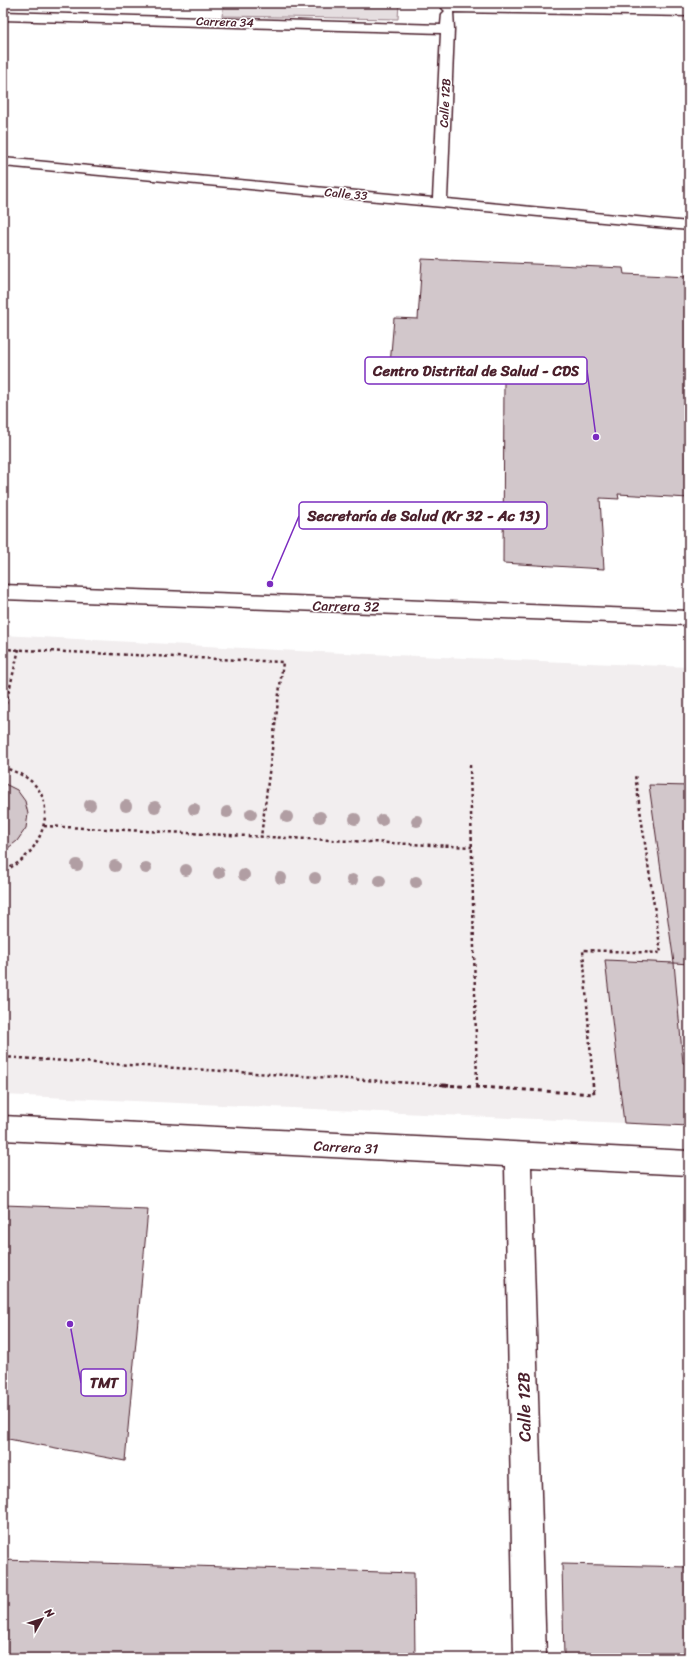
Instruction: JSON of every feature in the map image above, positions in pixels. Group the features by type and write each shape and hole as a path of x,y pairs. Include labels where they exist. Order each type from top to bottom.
{"street":[{"path":"448,5 689,12"},
{"name":"Calle 12B","path":"440,203 448,5"},
{"name":"Carrera 34","path":"3,16 204,15 448,29"},
{"name":"Calle 33","path":"3,162 689,226"},
{"name":"Carrera 32","path":"3,592 322,606 689,618"},
{"name":"Carrera 31","path":"3,1128 689,1164"},
{"name":"Calle 12B","path":"518,1156 530,1658"}],"path":[{"path":"3,649 283,662 261,837"},
{"path":"3,716 18,649"},
{"path":"470,765 477,1087"},
{"path":"3,767 22,774 37,786 45,802 46,820 41,838 27,855 3,871"},
{"path":"3,1057 594,1094 584,950 661,953 635,775"},
{"path":"44,826 472,847"}],"shaded area":[{"path":"224,3 399,3 398,19 222,16"},
{"path":"3,635 297,651 689,667 689,1126 3,1095"}],"building":[{"path":"422,259 623,268 624,274 689,277 689,498 618,494 619,499 600,498 604,569 503,563 504,380 405,375 406,366 390,365 394,318 418,319"},
{"path":"3,783 17,790 25,801 28,814 26,828 17,841 3,852"},
{"path":"649,785 689,786 689,964 674,963"},
{"path":"605,960 674,963 683,1063 689,1063 689,1126 624,1123"},
{"path":"3,1205 148,1210 125,1461 3,1438"},
{"path":"3,1560 414,1573 415,1658 3,1658"},
{"path":"562,1564 689,1567 689,1658 564,1658"}],"place":[{"name":"Centro Distrital de Salud - CDS","path":"596,437"},
{"name":"Secretaría de Salud (Kr 32 - Ac 13)","path":"270,584"},
{"name":"TMT","path":"70,1324"}]}
